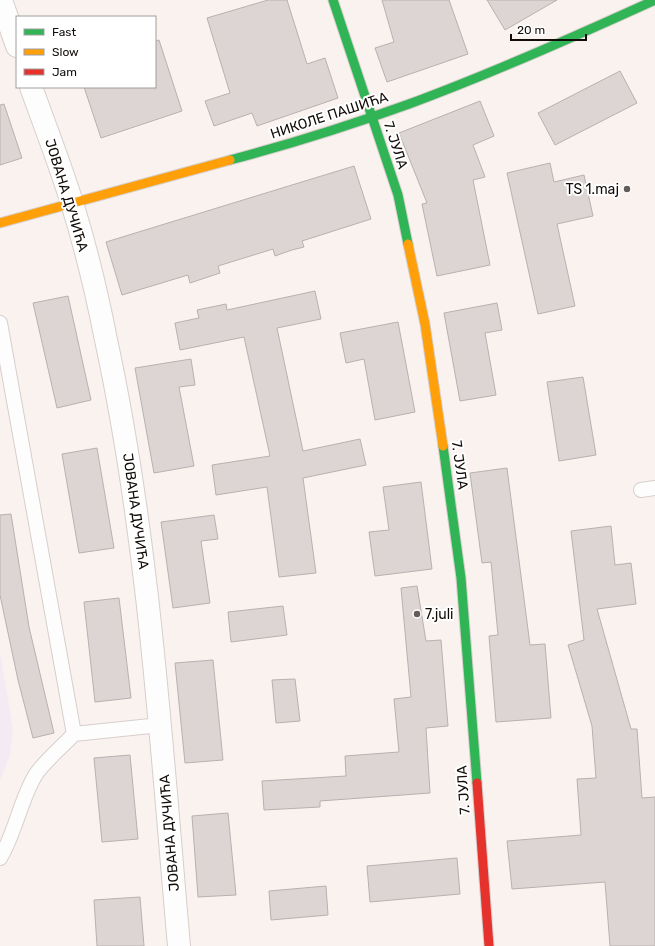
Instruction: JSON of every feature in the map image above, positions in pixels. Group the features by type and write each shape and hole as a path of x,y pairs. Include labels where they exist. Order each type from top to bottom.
{"street":[{"path":"1,0 16,43"},
{"name":"7. ЈУЛА","path":"333,0 398,195 425,324 461,578 489,946"},
{"name":"НИКОЛЕ ПАШИЋА","path":"0,223 268,150 372,117 524,58 655,0"},
{"name":"ЈОВАНА ДУЧИЋА","path":"31,88 72,204 106,338 122,421 145,574 179,946"}],"lane":[{"path":"0,323 74,734"},
{"path":"641,490 655,488"},
{"path":"0,858 6,848 25,796 37,773 74,734 160,725"}],"shaded area":[{"path":"0,652 13,729 10,755 0,780"}],"building":[{"path":"268,0 287,0 307,64 325,58 338,98 257,126 252,113 214,126 205,101 230,93 207,18"},
{"path":"382,0 449,0 468,54 387,82 375,48 394,42"},
{"path":"487,0 557,0 505,30"},
{"path":"159,40 182,111 101,138 84,88 156,88 156,41"},
{"path":"620,71 637,103 555,145 538,113"},
{"path":"480,101 494,136 473,145 485,177 473,180 490,265 437,276 422,204 427,203 399,133"},
{"path":"4,104 22,158 0,165 0,105"},
{"path":"550,163 554,182 584,175 593,216 557,224 575,306 538,314 507,173"},
{"path":"354,166 371,219 302,241 304,247 275,256 273,249 218,266 220,273 190,283 188,275 122,295 106,242"},
{"path":"315,291 321,319 277,328 303,451 360,439 366,465 303,478 316,573 279,577 267,487 216,495 212,465 270,456 244,337 180,350 175,323 199,318 197,310 226,304 227,310"},
{"path":"68,296 91,400 57,408 33,303"},
{"path":"497,303 502,330 485,333 496,395 460,401 444,313"},
{"path":"398,322 415,412 375,420 364,359 346,363 340,333"},
{"path":"191,359 195,385 179,387 194,466 154,473 135,368"},
{"path":"583,377 596,455 559,461 547,382"},
{"path":"97,448 114,548 79,553 62,454"},
{"path":"507,468 530,645 545,644 551,718 496,722 489,636 498,635 491,562 482,563 470,473"},
{"path":"421,482 432,569 375,576 369,532 389,530 383,487"},
{"path":"11,514 29,627 54,733 33,738 18,680 0,595 0,515"},
{"path":"214,515 218,539 201,541 210,603 173,608 161,522"},
{"path":"611,526 615,565 631,563 636,604 597,609 631,729 637,729 642,798 655,797 655,946 610,946 605,882 512,889 507,841 581,835 577,779 596,778 592,726 568,645 584,640 571,531"},
{"path":"417,586 426,641 441,640 448,726 426,728 430,793 320,801 320,807 264,810 262,781 346,776 345,756 399,752 394,699 411,697 401,588"},
{"path":"119,598 131,698 95,702 84,602"},
{"path":"283,606 287,635 231,642 228,612"},
{"path":"213,660 223,760 185,763 175,663"},
{"path":"295,679 300,721 276,723 272,680"},
{"path":"130,755 138,839 102,842 94,758"},
{"path":"228,813 236,895 198,897 192,816"},
{"path":"457,858 460,894 370,902 367,866"},
{"path":"326,886 328,915 271,920 269,891"},
{"path":"140,897 144,946 97,946 94,900"}],"traffic: fast":[{"path":"333,0 398,195 408,244"},
{"path":"230,160 321,134 409,104 533,54 655,0"},
{"path":"443,446 461,578 477,783"}],"traffic: slow":[{"path":"0,223 230,160"},
{"path":"408,244 425,324 443,446"}],"traffic: jam":[{"path":"477,783 489,946"}],"place":[{"name":"TS 1.maj","path":"627,189"},
{"name":"7.juli","path":"417,614"}]}
